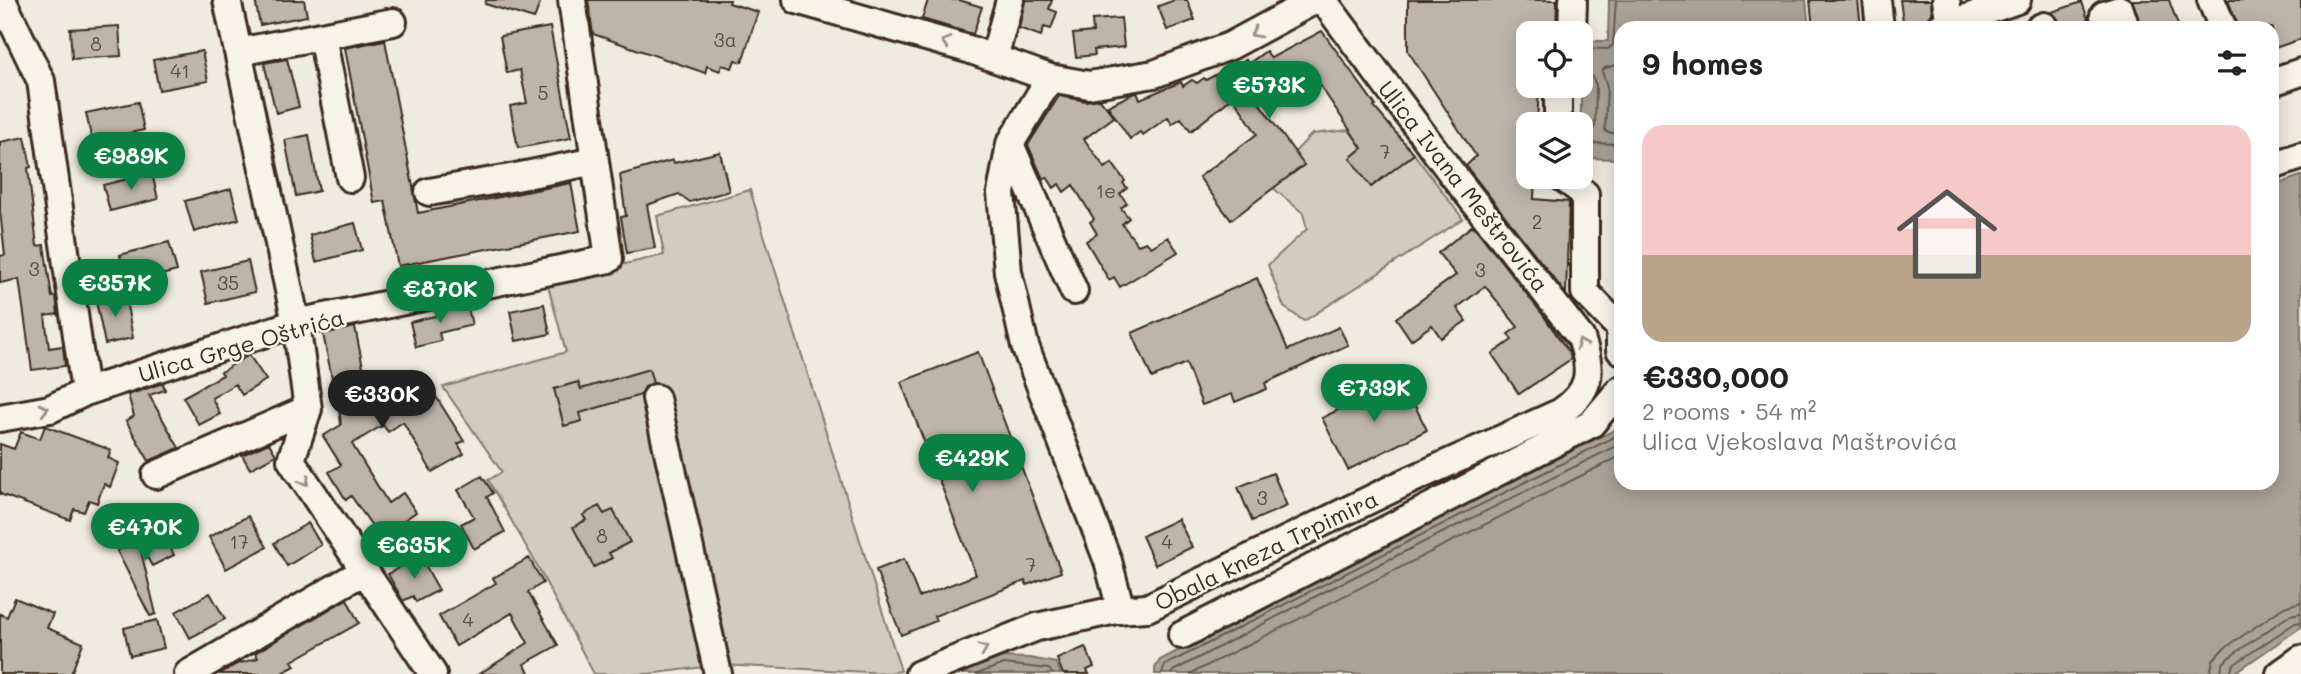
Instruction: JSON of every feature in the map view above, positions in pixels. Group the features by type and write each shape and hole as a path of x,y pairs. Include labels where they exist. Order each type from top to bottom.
{"street":[{"path":"2,0 41,81 85,392"},
{"path":"227,0 296,323 308,409 290,460 433,674"},
{"path":"429,192 595,161 572,0"},
{"path":"797,0 994,58 1050,78 1089,85 1154,74 1230,46 1315,0"},
{"path":"994,58 1010,0"},
{"name":"Ulica Ivana Meštrovića","path":"1323,0 1450,170 1581,338 1588,363 1588,377"},
{"path":"1572,21 1573,0"},
{"path":"1877,0 1879,21"},
{"path":"1945,17 2017,0"},
{"path":"2211,0 2220,21"},
{"path":"2106,21 2104,15 2120,10 2124,21"},
{"path":"238,52 393,22"},
{"path":"322,36 350,178"},
{"path":"2279,80 2301,72"},
{"path":"1050,78 1010,144 1001,193 1008,272 1022,333 1108,561 1121,610"},
{"path":"2279,98 2301,90"},
{"path":"1010,144 1074,291"},
{"path":"2279,164 2301,156"},
{"name":"Ulica Grge Oštrića","path":"0,418 50,409 85,392 296,323 609,259 595,161"},
{"path":"1563,315 1585,292 1585,194 1578,189"},
{"path":"1585,292 1614,322"},
{"name":"Obala kneza Trpimira","path":"919,674 1037,627 1090,614 1147,608 1404,483 1560,412 1575,402 1588,377"},
{"path":"1182,635 1591,424 1614,397"},
{"path":"656,398 718,674"},
{"path":"156,475 308,409"},
{"path":"188,674 364,571"},
{"path":"2280,674 2301,659"}],"shaded area":[{"path":"1349,130 1362,148 1350,158 1371,186 1414,154 1463,219 1304,321 1284,307 1268,265 1307,229 1303,213 1266,182 1312,134"},
{"path":"750,190 901,671 889,673 720,665 648,674 594,674 488,480 502,472 443,387 566,352 547,282 664,255 657,216"}],"water":[{"path":"1609,0 1806,0 1808,21 1614,21 1614,159 1593,158 1593,112 1581,112 1581,98 1593,98 1593,41 1608,41"},
{"path":"2301,176 2301,627 2233,674 1155,674 1160,660 1317,578 1614,430 1614,490 2279,490 2279,184"},
{"path":"1003,657 1056,663 1061,674 957,674"}],"building":[{"path":"255,0 304,0 307,16 260,25"},
{"path":"486,0 541,0 534,19 485,4"},
{"path":"588,0 730,0 729,3 758,12 742,62 735,60 732,68 722,65 720,71 707,66 705,73 593,34"},
{"path":"928,0 959,0 982,7 973,34 922,19"},
{"path":"1025,0 1052,0 1049,9 1057,12 1051,29 1044,27 1041,36 1019,28"},
{"path":"1175,0 1187,0 1195,20 1167,30 1158,6"},
{"path":"1408,0 1557,0 1556,21 1516,21 1516,98 1538,98 1538,112 1516,112 1516,189 1534,189 1534,199 1569,202 1566,294 1466,166 1476,156 1408,51"},
{"path":"1810,0 1858,0 1860,21 1812,21"},
{"path":"1900,0 1931,0 1932,14 1926,21 1903,21"},
{"path":"2132,0 2169,0 2176,21 2139,21"},
{"path":"2228,0 2301,0 2301,39 2279,47 2279,21 2236,21"},
{"path":"2082,2 2089,21 2059,21 2052,12"},
{"path":"1121,18 1124,47 1094,50 1095,55 1076,57 1073,34 1093,32 1092,20"},
{"path":"119,26 121,56 72,59 70,29"},
{"path":"550,27 571,138 518,148 510,106 527,103 520,70 507,73 500,36"},
{"path":"1322,31 1376,106 1374,107 1414,154 1371,187 1350,158 1362,148 1305,63 1257,100 1304,165 1231,220 1199,177 1257,134 1233,97 1191,131 1181,118 1172,124 1168,117 1143,135 1140,132 1130,139 1108,106 1132,94 1137,93 1140,99 1181,82 1183,86 1192,80 1197,83 1204,78 1206,80 1217,74 1219,76 1246,60 1248,64 1266,51 1271,58"},
{"path":"385,40 418,213 571,183 580,231 398,266 385,201 374,203 345,48"},
{"path":"202,51 208,81 159,90 153,60"},
{"path":"287,59 299,107 276,113 264,63"},
{"path":"1059,96 1086,101 1100,99 1114,117 1084,139 1105,168 1112,163 1125,181 1123,183 1127,188 1120,194 1127,203 1121,208 1129,218 1122,224 1138,245 1146,242 1151,247 1168,237 1178,252 1120,287 1114,277 1109,280 1086,241 1097,234 1090,222 1094,219 1073,185 1064,192 1059,184 1054,188 1047,177 1043,179 1028,145"},
{"path":"138,102 144,130 92,141 86,113"},
{"path":"309,135 319,191 296,196 285,140"},
{"path":"25,137 31,167 28,168 37,246 44,245 52,297 56,296 58,314 45,316 49,348 63,346 65,366 32,370 19,279 0,283 0,256 5,255 0,211 0,142"},
{"path":"720,152 729,191 690,202 679,194 647,205 655,248 627,253 621,217 626,216 620,175 673,160 674,163"},
{"path":"152,173 158,199 110,211 103,185"},
{"path":"231,189 239,219 194,232 185,201"},
{"path":"355,223 362,250 316,262 310,235"},
{"path":"1473,225 1570,354 1571,359 1519,394 1492,354 1512,340 1508,334 1518,327 1485,286 1457,308 1466,321 1441,338 1432,325 1411,340 1396,318 1456,275 1438,253"},
{"path":"169,242 177,271 127,284 120,255"},
{"path":"248,261 255,292 208,303 201,272"},
{"path":"1257,278 1288,350 1339,327 1348,345 1265,383 1267,389 1235,402 1232,394 1202,405 1186,363 1152,378 1132,333"},
{"path":"125,295 133,338 105,344 96,301"},
{"path":"467,304 472,325 439,333 441,341 416,347 410,322 443,314 442,309"},
{"path":"544,304 550,334 516,341 510,311"},
{"path":"355,327 371,407 421,373 464,441 458,444 464,454 432,472 403,422 388,432 383,425 352,444 388,503 403,493 416,512 380,537 351,496 346,500 329,472 341,465 323,436 341,425 338,398 323,334"},
{"path":"978,352 1061,572 1027,585 1025,581 934,616 936,621 901,635 876,570 904,559 919,597 976,575 901,382"},
{"path":"249,355 266,380 242,395 235,384 212,398 220,414 199,425 183,397 223,375 221,372"},
{"path":"649,369 653,383 645,387 641,395 580,413 582,421 564,426 554,389 578,382 581,389"},
{"path":"1401,378 1427,430 1348,470 1322,418"},
{"path":"163,383 165,390 149,395 179,448 149,461 126,421 134,416 128,395"},
{"path":"45,426 111,450 108,458 119,463 110,487 104,484 97,503 89,500 84,512 74,509 70,520 0,494 0,444 14,449 21,432 40,439"},
{"path":"269,443 276,455 250,469 242,455"},
{"path":"1273,473 1287,506 1252,521 1238,487"},
{"path":"482,476 493,493 487,497 505,532 474,549 461,524 474,517 458,490"},
{"path":"599,506 604,514 613,510 630,542 609,553 612,558 594,567 573,527 586,520 583,515"},
{"path":"248,516 267,547 226,569 209,537"},
{"path":"1178,519 1192,547 1155,565 1142,536"},
{"path":"308,523 321,545 287,566 274,543"},
{"path":"160,528 174,555 152,566 139,543 156,614 150,616 117,551"},
{"path":"420,556 439,590 416,602 413,596 403,601 388,574"},
{"path":"529,558 543,583 528,592 558,645 524,664 530,674 479,674 528,643 512,613 456,646 439,616 496,583 493,578"},
{"path":"210,593 225,619 190,638 176,612"},
{"path":"15,598 53,614 47,628 83,643 71,674 0,674 0,614 7,617"},
{"path":"347,599 359,623 292,661 295,666 280,674 219,674 237,664 258,658 255,653"},
{"path":"157,620 164,648 130,656 124,628"},
{"path":"1085,647 1094,667 1087,670 1089,674 1063,674 1057,659"}]}
